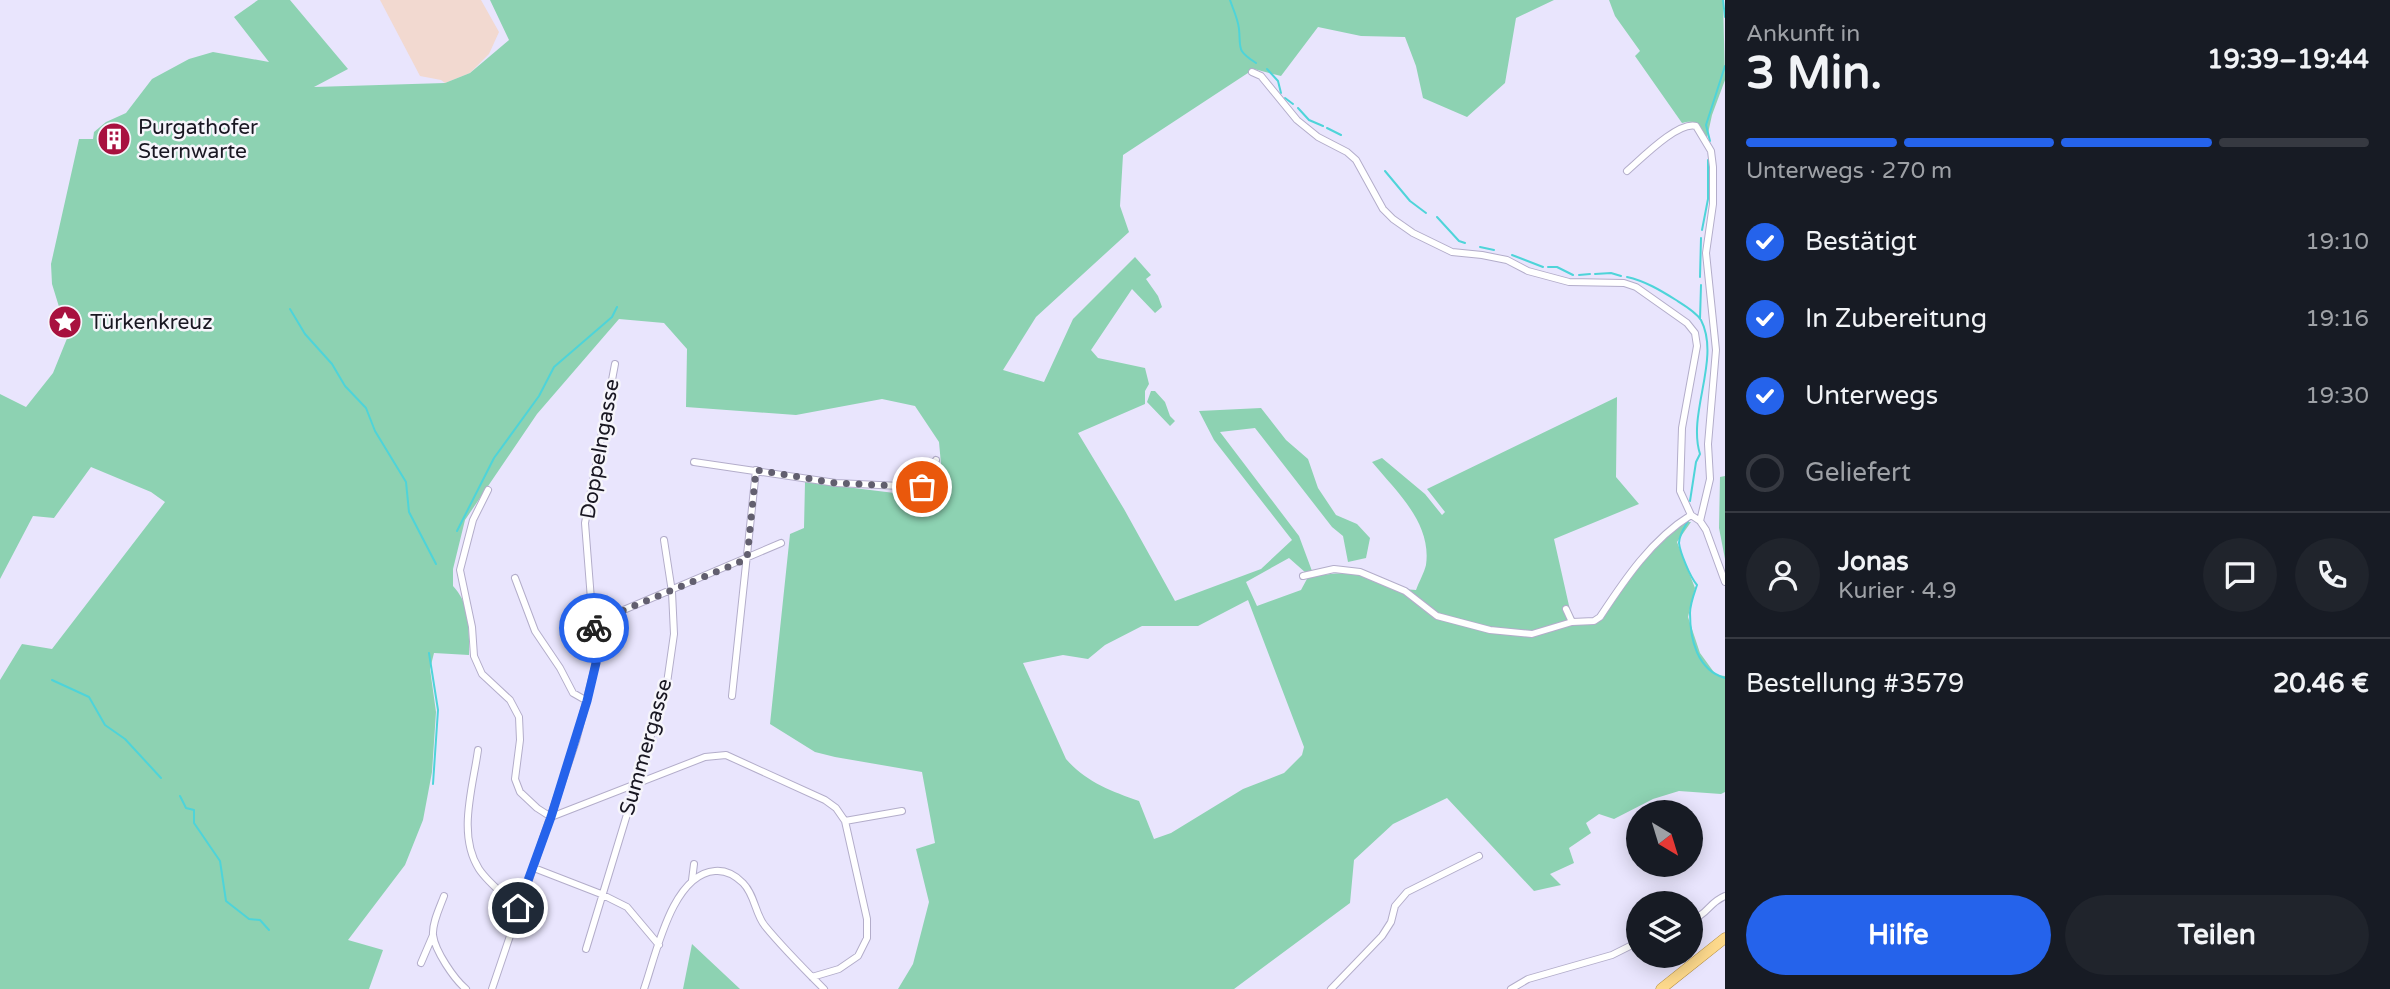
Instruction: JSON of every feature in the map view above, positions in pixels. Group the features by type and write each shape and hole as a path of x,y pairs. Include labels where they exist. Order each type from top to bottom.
{"main road":[{"path":"1661,989 1725,938"}],"street":[{"path":"1252,72 1261,76 1297,120 1318,137 1347,152 1356,160 1383,209 1413,233 1451,252 1507,260 1528,271 1569,282 1624,283 1636,287 1687,323 1695,333 1697,346 1682,428 1680,491 1691,514 1706,530 1722,567 1725,582"},
{"path":"1627,171 1673,133 1687,125 1696,126 1711,151 1713,204 1706,253 1716,350 1708,444 1710,479 1700,521"},
{"name":"Doppelngasse","path":"492,989 551,817 596,663 585,523 615,364"},
{"path":"694,462 836,483 922,487 936,460"},
{"path":"732,696 756,470"},
{"path":"488,491 473,520 460,570 472,626 474,656 482,674 510,700 519,717 520,740 515,779 520,792 551,817 705,757 726,755 825,800 836,808 845,821 867,919 867,938 858,956 839,969 813,977"},
{"path":"1303,576 1334,569 1360,572 1405,591 1437,617 1490,630 1532,634 1572,622 1594,621 1600,617 1650,550 1671,527 1691,514"},
{"name":"Summergasse","path":"586,949 667,683 674,634 672,592 664,540"},
{"path":"593,623 672,592 781,543"},
{"path":"515,578 535,631 573,693 587,701"},
{"path":"1566,609 1572,622"},
{"path":"1453,611 1460,622"},
{"path":"478,750 467,833 470,850 479,869 518,908"},
{"path":"845,821 902,811"},
{"path":"1331,989 1382,936 1391,922 1395,906 1407,892 1479,856"},
{"path":"692,880 694,864"},
{"path":"534,868 601,894 626,907 659,945"},
{"path":"644,989 679,895 692,880 709,872 725,870 743,883 763,924 824,989"},
{"path":"421,963 433,935 444,896"},
{"path":"1703,916 1714,901 1725,896"},
{"path":"433,935 443,958 458,982 466,989"},
{"path":"1512,989 1528,979 1612,956 1626,948"}],"shaded area":[{"path":"380,0 481,0 499,32 489,54 470,73 445,83 420,76"}],"green space":[{"path":"258,0 290,0 348,69 314,87 445,83 470,73 509,40 490,0 1554,0 1516,18 1505,83 1467,117 1423,98 1416,66 1405,37 1361,36 1318,27 1281,76 1254,69 1123,155 1120,206 1129,232 1036,317 1003,370 1044,382 1073,319 1135,257 1151,275 1146,279 1162,307 1155,313 1132,289 1091,350 1098,358 1145,368 1149,384 1145,391 1145,404 1078,433 1175,601 1261,569 1292,540 1214,440 1199,411 1261,408 1286,440 1308,459 1318,488 1336,515 1357,524 1370,538 1366,558 1348,562 1343,536 1332,527 1255,428 1220,432 1299,536 1312,571 1306,573 1289,558 1246,582 1257,606 1301,590 1308,577 1330,574 1360,574 1416,590 1426,565 1423,535 1401,496 1372,462 1382,458 1425,494 1442,515 1445,512 1427,489 1617,397 1616,477 1639,504 1554,539 1572,619 1603,619 1619,592 1649,555 1682,522 1691,522 1677,542 1695,588 1688,617 1700,653 1716,675 1725,676 1725,792 1679,791 1651,800 1626,800 1626,813 1614,819 1599,814 1586,823 1591,833 1569,848 1574,863 1550,874 1561,885 1534,891 1447,798 1393,824 1354,860 1350,903 1234,989 898,989 913,964 929,902 916,849 935,843 922,772 815,752 770,724 790,534 804,528 805,482 927,497 941,464 939,442 915,406 882,399 796,415 686,407 687,349 664,323 619,319 537,414 465,520 453,569 453,586 466,610 469,655 434,653 430,669 436,712 432,772 423,820 405,865 348,940 383,950 369,989 0,989 0,680 22,644 52,649 165,502 151,492 91,467 54,518 33,516 0,579 0,394 26,407 53,373 68,336 52,284 51,264 79,139 93,139 94,132 106,122 126,113 152,79 189,59 213,52 269,62 234,17","holes":["1248,600 1304,747 1302,755 1284,773 1243,789 1171,833 1154,839 1139,801 1091,780 1066,759 1023,663 1063,655 1088,659 1105,645 1142,626 1198,626"]},
{"path":"1609,0 1723,0 1725,80 1707,138 1695,123 1682,123 1635,56 1640,51 1615,16"},
{"path":"1151,391 1155,391 1165,402 1175,421 1170,426 1147,402"},
{"path":"1725,476 1725,559 1719,528 1720,477"},
{"path":"692,944 740,989 683,989"}],"waterway":[{"path":"1230,0 1238,25 1241,49 1256,63"},
{"path":"1723,0 1725,17"},
{"path":"1710,141 1706,125 1725,66"},
{"path":"1267,69 1278,81 1281,93"},
{"path":"1285,98 1293,104"},
{"path":"1298,108 1309,120 1323,126"},
{"path":"1327,128 1341,135"},
{"path":"1702,230 1708,199 1708,160"},
{"path":"1385,171 1410,201 1426,213"},
{"path":"1437,217 1459,241 1465,243"},
{"path":"1700,277 1701,238"},
{"path":"1480,247 1494,250"},
{"path":"1512,255 1543,267"},
{"path":"1548,267 1557,267 1573,275"},
{"path":"1595,274 1611,273 1621,276"},
{"path":"1579,275 1590,274"},
{"path":"1627,277 1652,286 1690,309 1701,320 1706,335 1706,369 1697,421 1700,454 1696,462 1690,501"},
{"path":"1700,319 1701,285"},
{"path":"457,531 494,458 539,396 554,367 612,317 617,307"},
{"path":"290,309 305,334 332,364 345,386 366,408 375,431 406,482 409,512 436,564"},
{"path":"1688,521 1679,543 1697,585 1690,610 1694,643 1708,668 1725,678"},
{"path":"429,653 438,710 433,784"},
{"path":"52,680 89,697 105,725 125,739 161,778"},
{"path":"180,796 186,808 194,810 194,823 220,861 226,901 249,919 260,920 269,930"}],"way so far":[{"path":"594,628 593,623 747,559 756,470 863,486 922,487"}],"place":[{"name":"Purgathofer Sternwarte","path":"114,139"},
{"name":"Türkenkreuz","path":"65,322"}],"route":[{"path":"518,908 551,817 587,701 596,663 594,628"}]}
